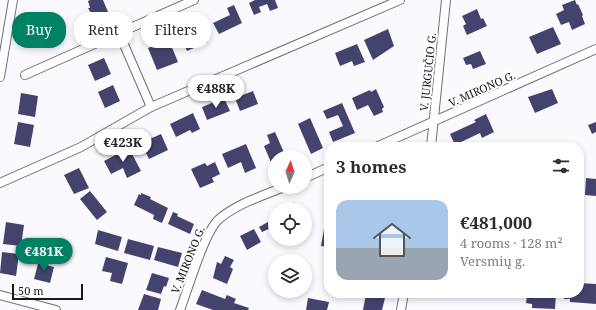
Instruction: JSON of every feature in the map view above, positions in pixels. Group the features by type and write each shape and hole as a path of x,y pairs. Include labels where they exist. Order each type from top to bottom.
{"street":[{"path":"0,77 13,0"},
{"path":"133,27 194,0"},
{"path":"0,183 81,147 151,107 400,0"},
{"name":"V. JURGUČIO G.","path":"431,142 446,0"},
{"path":"25,75 85,48"},
{"path":"125,48 151,107"},
{"name":"V. MIRONO G.","path":"387,142 596,49"},
{"path":"312,175 324,169"},
{"name":"V. MIRONO G.","path":"180,310 213,226 224,216 242,205 268,194"},
{"path":"0,295 56,310"},
{"path":"401,310 403,298"}],"building":[{"path":"103,0 108,12 90,12 88,8 90,8 88,1"},
{"path":"255,0 275,0 278,8 270,11 267,4 259,7 261,12 254,15 249,3"},
{"path":"575,0 583,15 585,24 572,30 569,22 561,25 556,14 564,10 562,5"},
{"path":"234,5 242,23 219,34 213,23 230,15 227,8"},
{"path":"477,9 481,19 483,18 487,26 467,35 463,26 466,24 462,16"},
{"path":"553,27 561,44 537,54 529,37"},
{"path":"388,29 394,46 373,60 364,40"},
{"path":"357,44 365,62 354,66 352,61 340,66 335,53"},
{"path":"148,48 172,48 178,62 157,70"},
{"path":"186,48 194,48 187,51"},
{"path":"480,51 486,64 473,69 471,64 466,65 463,58"},
{"path":"104,58 111,74 95,81 88,65"},
{"path":"113,85 120,101 105,108 98,92"},
{"path":"376,89 384,107 382,109 383,112 374,116 368,105 357,110 352,98"},
{"path":"552,89 558,103 535,113 528,97"},
{"path":"253,91 258,104 240,111 235,98"},
{"path":"21,93 38,96 35,117 18,114"},
{"path":"224,98 230,111 207,120 202,107"},
{"path":"342,103 355,133 333,142 329,132 343,126 338,115 327,119 323,111"},
{"path":"193,113 200,129 192,133 190,130 176,137 170,124"},
{"path":"486,114 494,132 482,138 480,133 461,142 454,142 450,134 476,122 474,120"},
{"path":"310,118 323,148 312,154 312,150 309,150 298,124"},
{"path":"18,122 34,125 30,147 14,144"},
{"path":"596,122 596,132 592,134 588,125"},
{"path":"275,132 283,150 268,150 268,155 264,146 270,143 267,135"},
{"path":"161,134 168,150 149,159 141,143"},
{"path":"246,144 256,168 245,173 241,162 228,168 222,154"},
{"path":"129,148 141,171 127,178 123,168 111,174 104,161"},
{"path":"215,162 220,174 212,178 214,182 200,188 191,169 205,163 207,166"},
{"path":"79,168 89,188 74,194 64,175"},
{"path":"586,178 596,179 596,196 585,195"},
{"path":"90,191 107,212 97,220 80,199"},
{"path":"141,193 151,197 150,199 168,208 162,223 153,219 154,215 134,205 139,194 141,195"},
{"path":"173,212 178,214 177,216 194,224 190,234 168,224"},
{"path":"6,222 24,225 21,246 3,244"},
{"path":"268,222 268,229 262,232 259,227"},
{"path":"254,229 261,242 247,250 240,236"},
{"path":"324,229 324,246 321,246"},
{"path":"98,230 122,237 118,251 95,244"},
{"path":"128,239 154,246 150,260 124,253"},
{"path":"50,242 67,246 65,256 53,253 53,256 47,254"},
{"path":"158,247 182,253 178,267 154,260"},
{"path":"2,252 19,254 16,276 0,273"},
{"path":"225,256 234,260 230,267 233,269 227,284 213,278 217,262 221,264"},
{"path":"106,257 128,263 122,284 110,281 112,273 102,271"},
{"path":"39,260 47,262 46,265 54,267 50,283 34,279"},
{"path":"152,273 169,278 166,287 164,286 161,294 146,290"},
{"path":"584,283 596,284 596,304 570,302 570,299 564,299 584,298"},
{"path":"202,290 225,299 227,295 236,299 234,303 249,308 248,310 213,310 196,304"},
{"path":"144,294 161,299 158,310 138,310"},
{"path":"308,298 329,302 327,310 306,310"},
{"path":"365,298 385,298 382,310 363,310"},
{"path":"527,298 556,298 555,309 532,308 532,304 526,303"}]}
